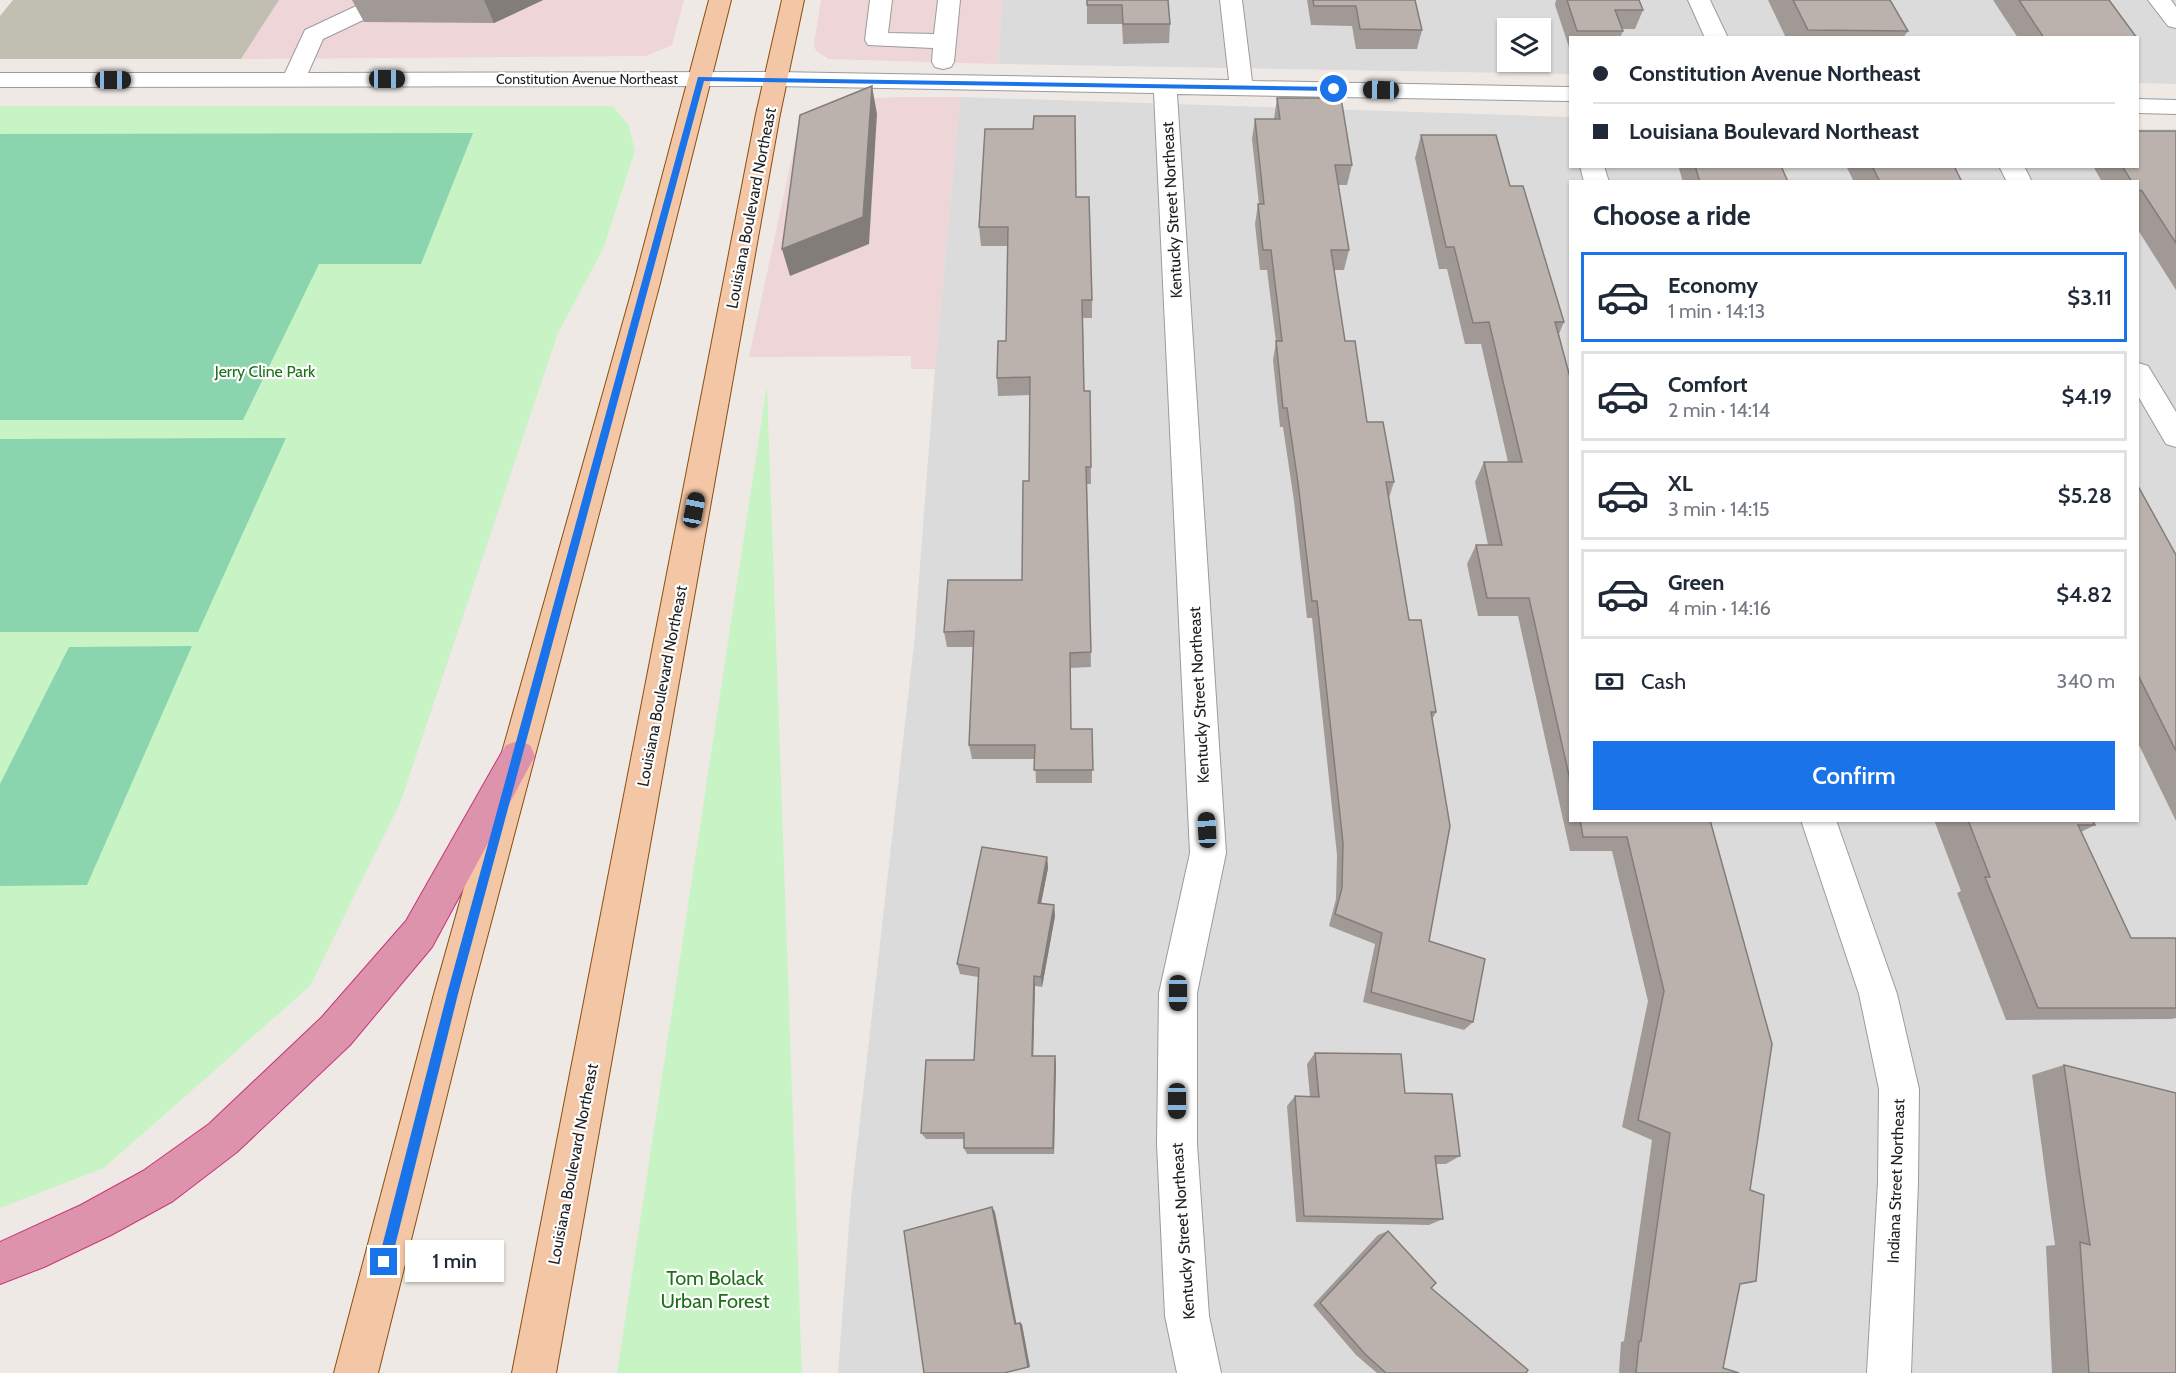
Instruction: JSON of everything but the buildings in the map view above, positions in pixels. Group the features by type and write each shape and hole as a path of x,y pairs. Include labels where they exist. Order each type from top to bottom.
{"highway":[{"path":"0,1263 30,1252 96,1220 158,1186 223,1138 336,1031 419,934 518,756"}],"main road":[{"path":"356,1373 450,1005 701,78 720,0"},
{"name":"Louisiana Boulevard Northeast","path":"534,1373 775,78 793,0"}],"street":[{"path":"294,79 313,35 387,0"},
{"path":"881,0 876,40 945,41"},
{"path":"941,82 949,0"},
{"path":"1231,0 1241,87"},
{"path":"1700,0 1716,36"},
{"path":"2159,0 2176,21"},
{"name":"Constitution Avenue Northeast","path":"0,80 775,78 1165,85 1569,97"},
{"name":"Kentucky Street Northeast","path":"1165,85 1208,853 1178,993 1177,1144 1187,1316 1199,1373"},
{"path":"2139,106 2176,107"},
{"path":"2139,375 2176,436"},
{"name":"Indiana Street Northeast","path":"1819,822 1878,994 1899,1089 1898,1182 1889,1373"}],"shaded area":[{"path":"13,0 279,0 241,59 0,59 0,16"},
{"path":"279,0 684,0 672,45 646,56 241,59"},
{"path":"821,0 1002,0 998,64 829,59 816,51 814,45"},
{"path":"1002,0 2176,0 2176,84 2139,83 2139,36 1569,36 1569,74 998,64"},
{"path":"960,97 1569,117 1569,168 2139,168 2139,129 2176,129 2176,1373 838,1373 851,1199 914,644 935,369"},
{"path":"960,97 935,369 911,369 911,356 749,357 798,129 858,99"}],"green space":[{"name":"Jerry Cline Park","path":"0,106 613,106 629,126 635,151 603,249 558,333 401,801 310,986 104,1168 0,1208"},
{"path":"473,133 421,264 319,264 243,420 0,420 0,134"},
{"name":"Tom Bolack Urban Forest","path":"767,385 802,1373 617,1373"},
{"path":"286,438 198,632 0,632 0,439"},
{"path":"192,646 87,885 0,886 0,784 69,647"}],"route":[{"path":"384,1262 453,994 701,78 1334,89"}]}
